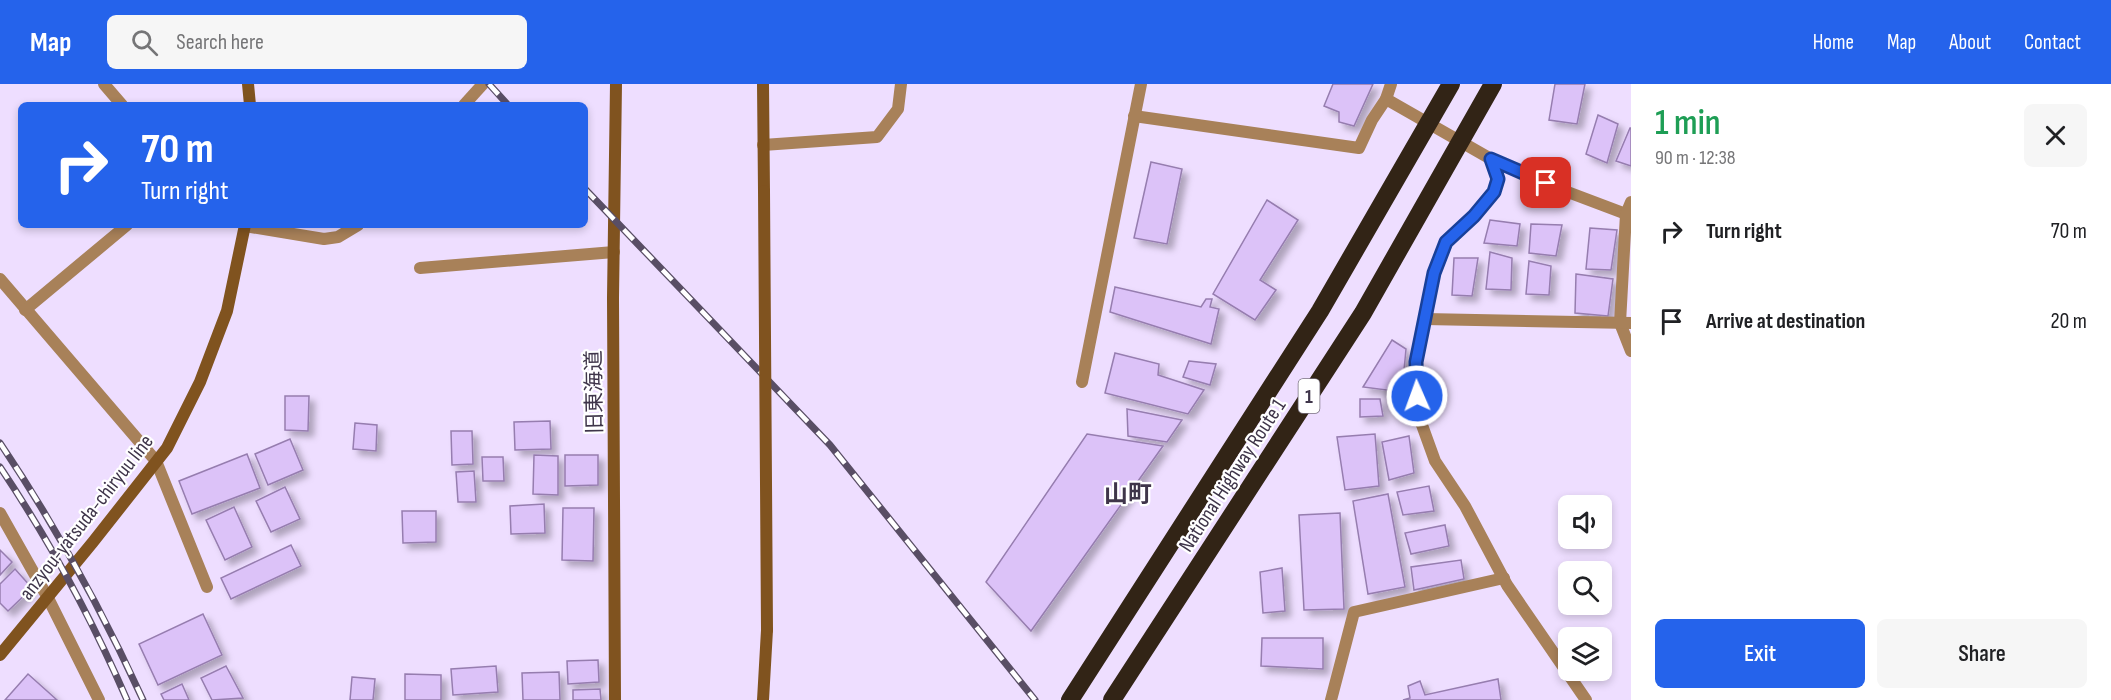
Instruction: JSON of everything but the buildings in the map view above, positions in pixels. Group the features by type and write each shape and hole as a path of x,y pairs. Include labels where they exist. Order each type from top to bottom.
{"highway":[{"name":"National Highway Route 1","path":"1070,700 1320,311 1451,84"},
{"name":"National Highway Route 1","path":"1112,700 1363,313 1493,84"}],"street":[{"path":"104,84 119,102"},
{"path":"248,84 250,102"},
{"path":"467,102 483,84"},
{"name":"旧東海道","path":"615,700 616,84"},
{"path":"763,84 767,630 763,700"},
{"path":"763,145 877,137 898,109 901,84"},
{"path":"1082,382 1141,84"},
{"path":"1134,116 1359,148 1372,120 1386,99 1391,84"},
{"path":"1386,99 1491,159 1626,214"},
{"path":"1491,159 1498,179 1494,192 1474,216 1446,242 1434,273 1416,362 1418,414 1435,461 1465,506 1504,578 1586,700"},
{"path":"1631,202 1626,214 1625,323 1631,351"},
{"path":"25,310 123,228"},
{"name":"anzyou-yatsuda-chiryuu line","path":"0,655 168,448 200,382 227,311 245,228"},
{"path":"257,228 324,239 338,237 353,228"},
{"path":"420,268 614,252"},
{"path":"0,279 156,461 207,587"},
{"path":"1425,319 1625,323"},
{"path":"0,513 48,598 99,700"},
{"path":"1331,700 1354,612 1504,578"}],"railway":[{"path":"489,84 505,102"},
{"path":"588,192 830,445 1035,700"},
{"path":"0,443 77,568 143,700"},
{"path":"0,467 69,580 127,700"}],"district":[{"name":"山町","path":"1128,494"}],"route":[{"path":"1417,396 1416,362 1434,273 1446,242 1474,216 1494,192 1498,179 1491,159 1546,183"}]}
